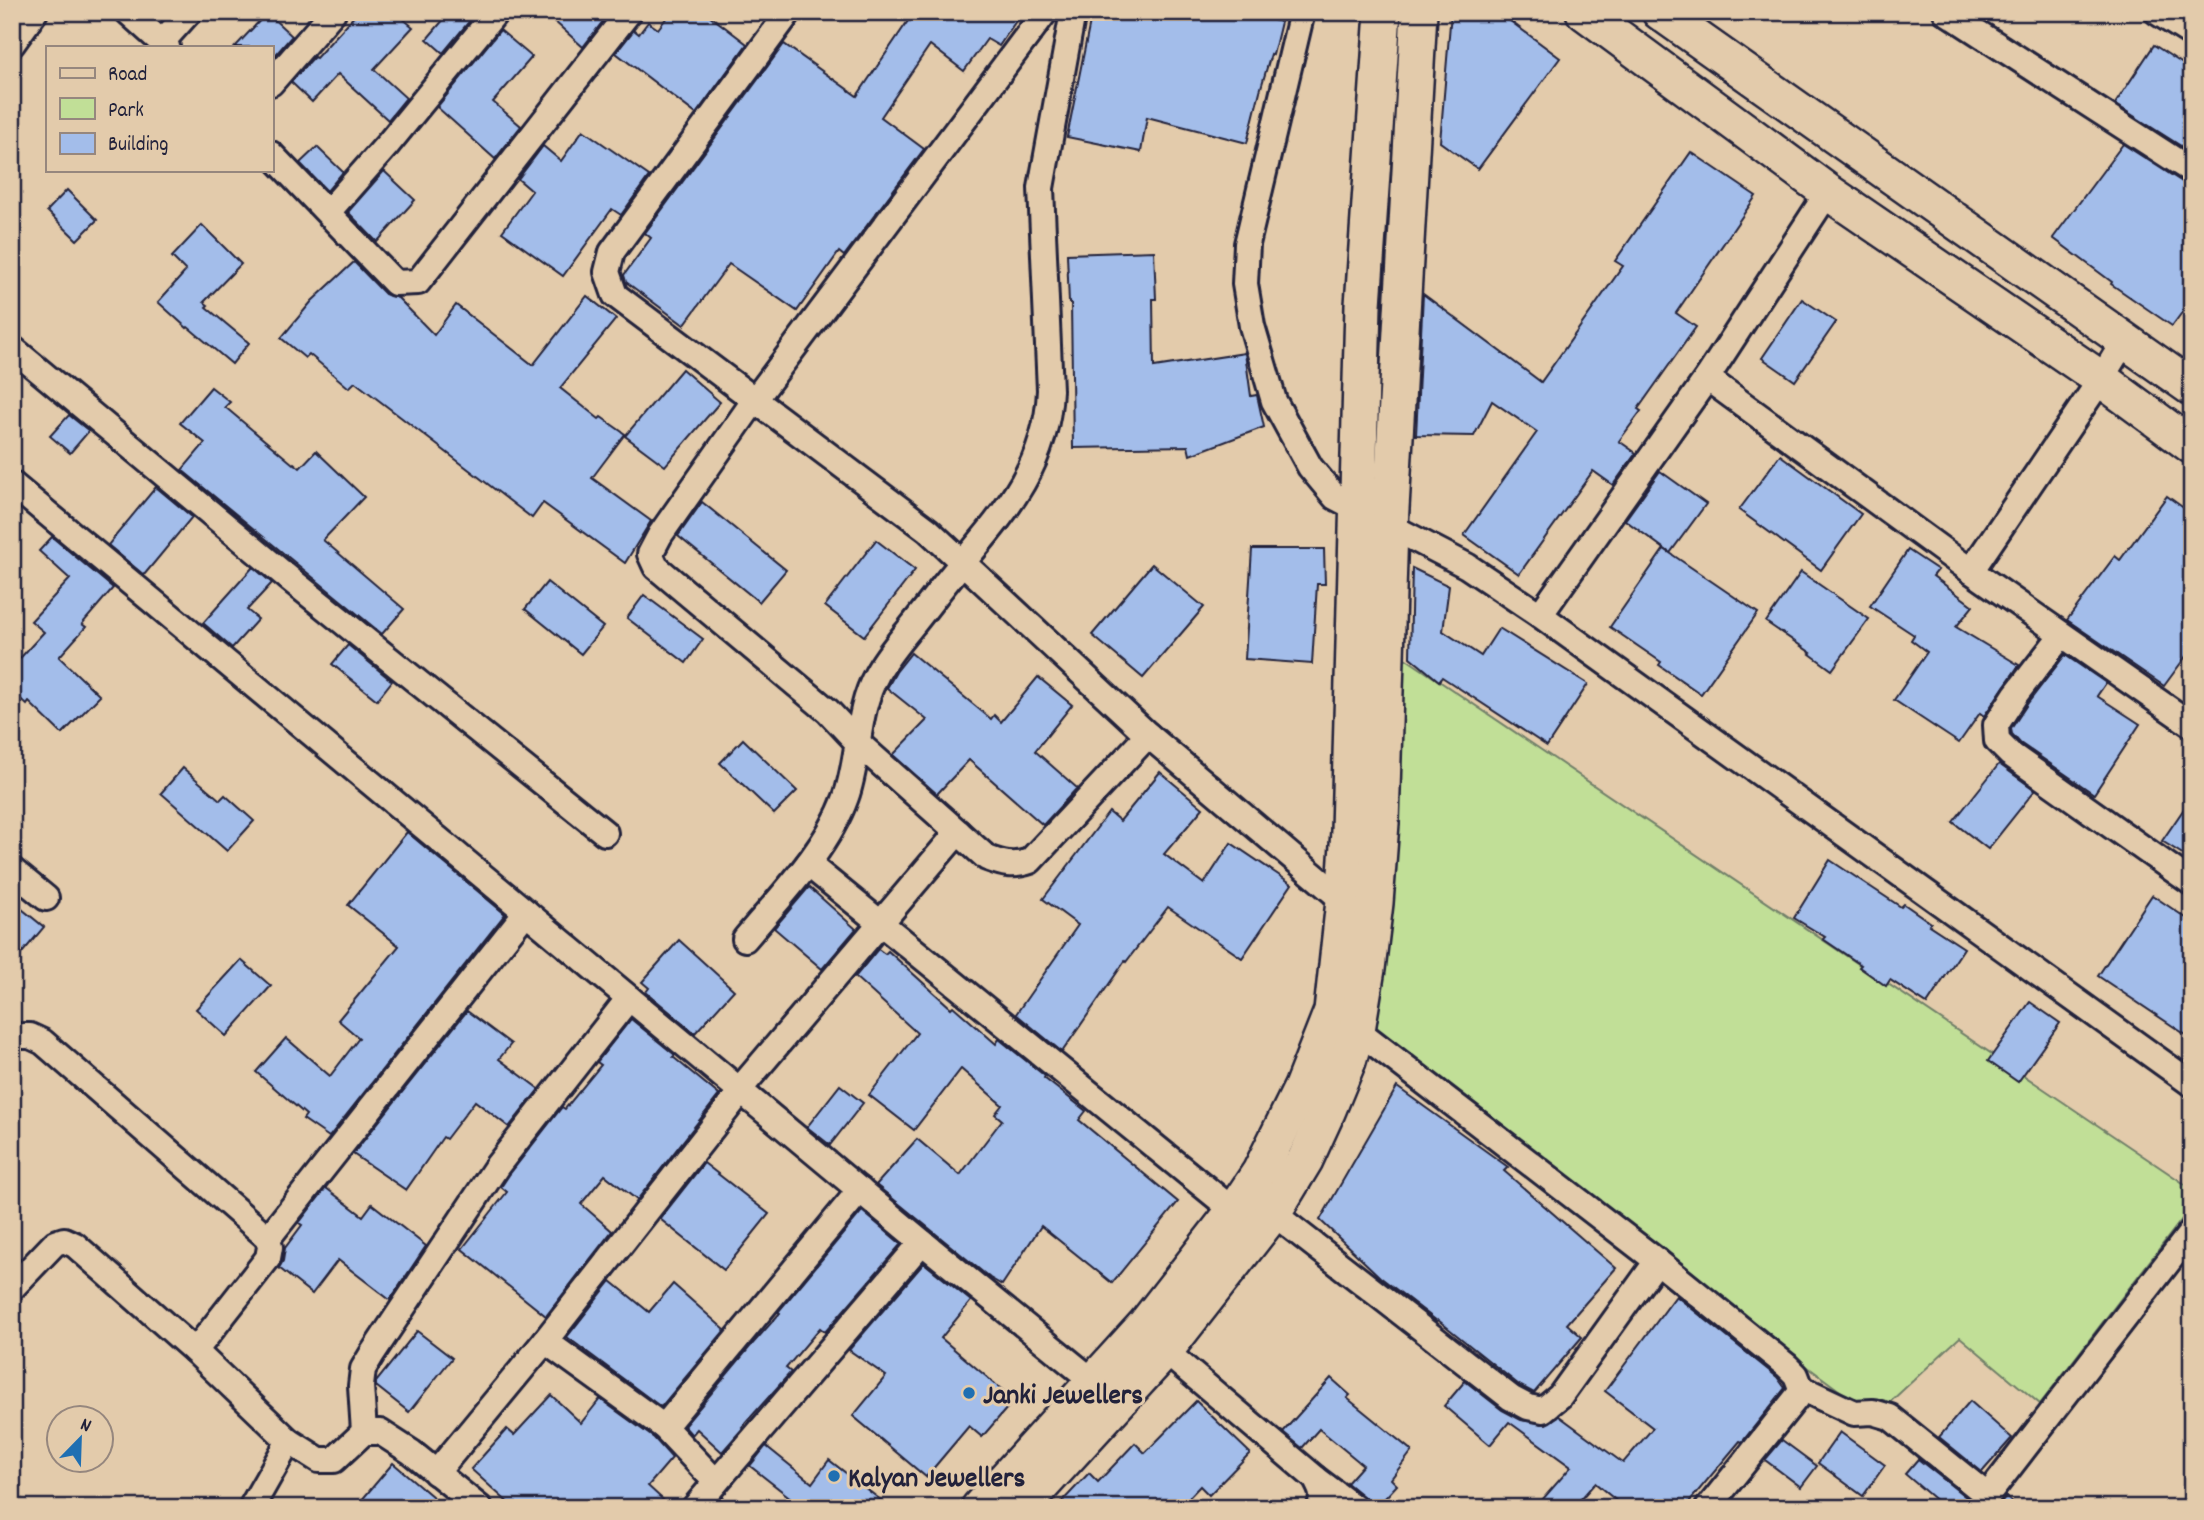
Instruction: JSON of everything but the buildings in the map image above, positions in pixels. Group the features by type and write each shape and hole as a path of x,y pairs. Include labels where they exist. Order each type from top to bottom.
{"street":[{"path":"12,44 35,12"},
{"path":"128,12 164,45 189,12"},
{"path":"273,81 333,12"},
{"path":"328,212 388,144 496,12"},
{"path":"273,156 395,283 418,282 629,12"},
{"path":"789,12 612,252 607,272 615,295 928,530 1148,735 1360,902"},
{"path":"1045,12 754,401 660,535 650,554 656,567 828,711 859,744 987,858 1018,865 1030,861 1148,735"},
{"path":"745,939 808,864 845,800 854,771 867,699 876,675 962,562 995,525 1034,463 1044,438 1050,390 1041,188 1073,12"},
{"path":"1302,12 1247,244 1245,284 1252,326 1274,401 1310,467 1335,497 1359,509"},
{"path":"1021,1508 1165,1351 1273,1213 1305,1160 1327,1112 1348,1061 1356,1030 1367,969 1349,831 1363,305 1382,12"},
{"path":"979,1508 1146,1324 1234,1211 1260,1172 1281,1133 1332,1011 1381,823 1390,526 1419,12"},
{"path":"1584,12 1828,191 2101,379 2192,446"},
{"path":"1660,12 2192,388"},
{"path":"1945,12 2192,171"},
{"path":"2157,12 2192,34"},
{"path":"1540,615 1707,378 1828,191"},
{"path":"1971,571 2124,341"},
{"path":"15,357 605,833"},
{"path":"1707,378 2061,636 2192,725"},
{"path":"12,484 922,1242 1094,1382"},
{"path":"1390,526 1467,566 1540,615 2192,1084"},
{"path":"2061,636 2016,694 1996,725 1997,741 2010,754 2192,883"},
{"path":"436,1473 545,1341 735,1099 739,1090 958,832"},
{"path":"808,864 1234,1211"},
{"path":"12,870 46,898"},
{"path":"268,1238 526,912"},
{"path":"364,1432 361,1386 363,1369 372,1354 497,1166 629,998"},
{"path":"1356,1030 1657,1261 1787,1366 1796,1375 1801,1388 1854,1413 1873,1412 1890,1417 1983,1502 2192,1231"},
{"path":"12,1035 43,1042 268,1238 268,1258 195,1351"},
{"path":"664,1427 860,1190"},
{"path":"1273,1213 1511,1398 1528,1407 1544,1410 1560,1396 1657,1261"},
{"path":"12,1288 55,1243 64,1240 75,1245 195,1351 289,1441 319,1460 334,1460 364,1432 380,1432 480,1508"},
{"path":"694,1508 922,1242"},
{"path":"545,1341 664,1427 716,1482"},
{"path":"1165,1351 1315,1478 1355,1508"},
{"path":"1708,1508 1797,1397 1801,1388"},
{"path":"251,1508 289,1441"},
{"path":"1315,1478 1322,1491 1323,1500 1319,1508"}],"green space":[{"path":"1402,656 2192,1189 2192,1206 2040,1404 1960,1337 1889,1403 1859,1405 1368,1041"}],"place":[{"name":"Janki Jewellers","path":"969,1393"},
{"name":"Kalyan Jewellers","path":"834,1476"}]}
